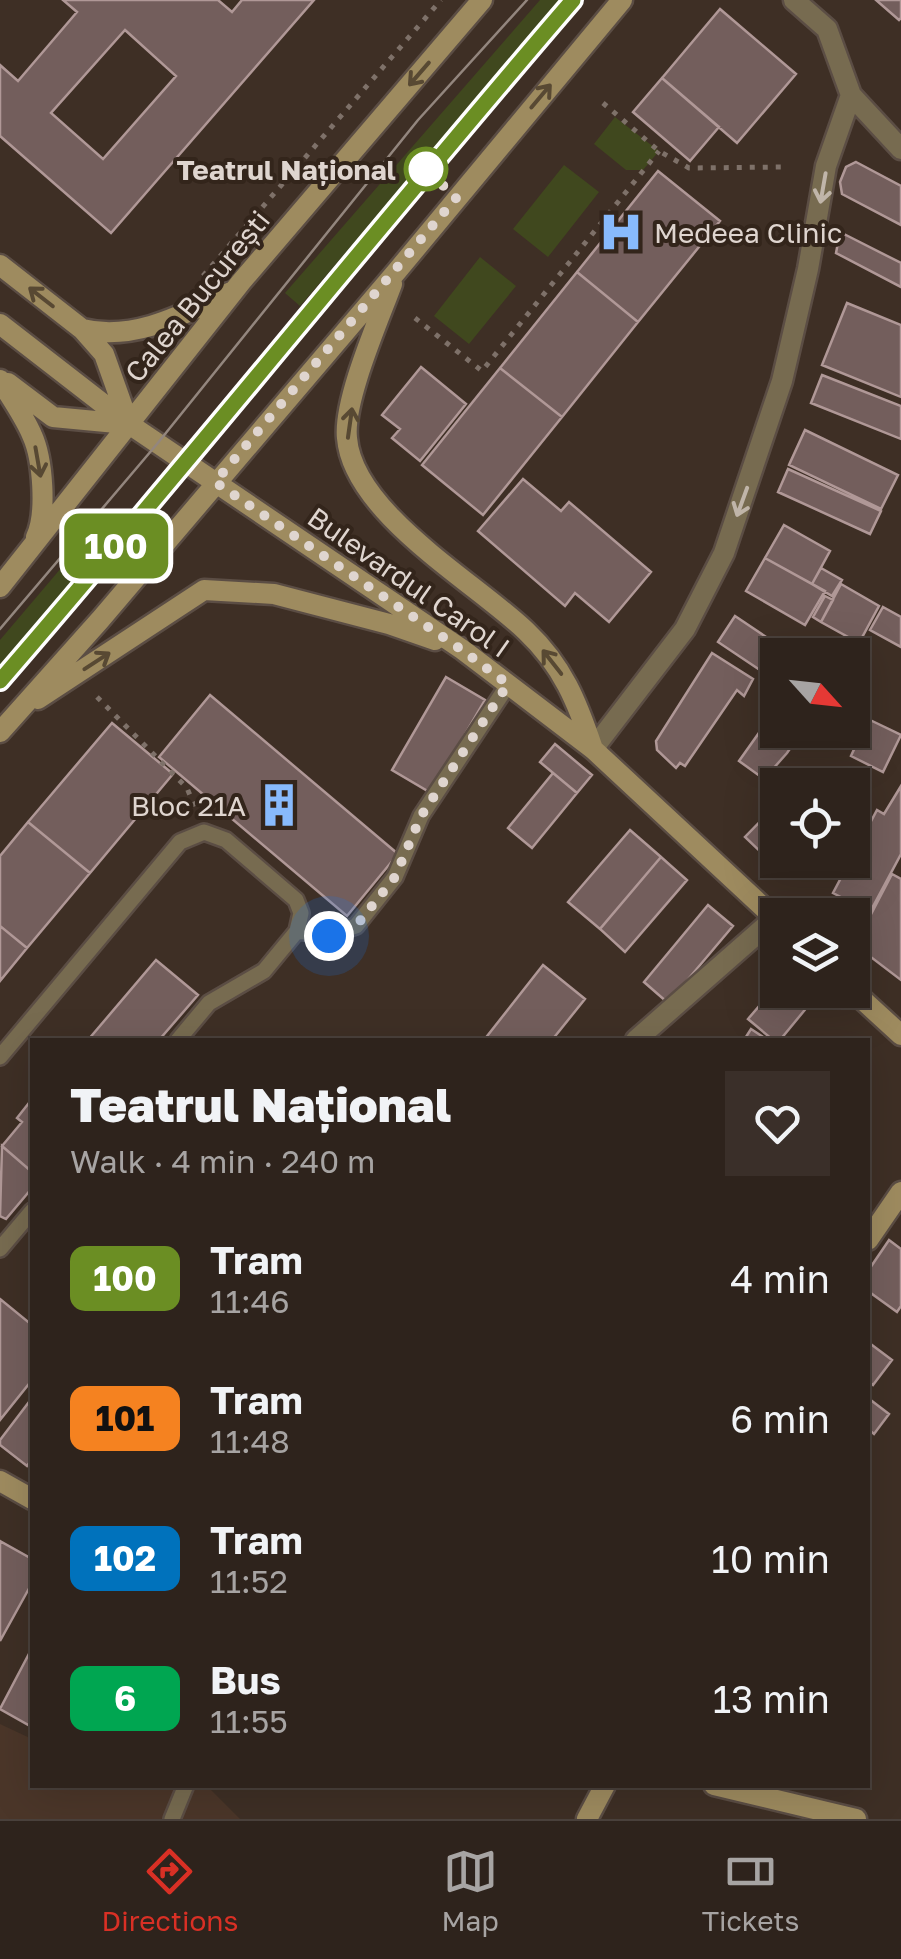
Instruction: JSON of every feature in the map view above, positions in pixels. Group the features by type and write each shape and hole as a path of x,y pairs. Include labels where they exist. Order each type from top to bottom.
{"main road":[{"name":"Calea București","path":"0,587 236,290 482,0"},
{"path":"0,732 100,620 622,0"},
{"path":"0,265 82,329 104,354 129,424"},
{"path":"397,270 356,383 346,437 356,472 393,521 527,632 574,693 593,749"},
{"path":"82,329 122,334 177,317 236,290"},
{"path":"0,324 129,424"},
{"path":"0,379 34,438 43,488 40,529 29,551"},
{"name":"Bulevardul Carol I","path":"0,379 52,417 129,424 462,650 593,749 760,904"},
{"path":"16,714 204,590 274,594 389,624 462,650"},
{"path":"870,1007 901,1035"},
{"path":"870,1237 901,1192"},
{"path":"0,1480 30,1498"},
{"path":"587,1819 604,1788"},
{"path":"727,1788 856,1819"}],"street":[{"path":"794,0 827,28 851,95 901,149"},
{"path":"593,749 685,629 724,553 782,381 808,269 826,166 851,95"},
{"path":"638,1038 760,933"}],"lane":[{"path":"297,931 329,936 356,926 395,877 421,816 508,684"},
{"path":"0,1057 180,842 204,832 226,840 296,900 301,913 297,931 264,971 210,1003 180,1038"},
{"path":"0,1250 30,1213"},
{"path":"172,1819 185,1788"}],"path":[{"path":"203,276 442,0"},
{"path":"603,103 659,151 689,168 782,167"},
{"path":"416,318 482,370 659,151"},
{"path":"97,697 187,788 204,832"}],"shaded area":[{"path":"0,1724 30,1738 30,1788 209,1788 240,1819 0,1819"}],"green space":[{"path":"540,0 562,0 300,306 285,293"},
{"path":"615,117 659,151 643,170 626,170 594,144"},
{"path":"564,165 599,192 548,257 513,229"},
{"path":"480,257 516,286 469,344 434,316"},
{"path":"107,514 121,526 0,668 0,640"}],"building":[{"path":"63,0 218,0 232,12 242,0 314,0 111,233 0,136 0,65 18,81 77,12","holes":["125,30 176,76 103,159 51,113"]},
{"path":"876,0 901,0 901,18 899,20"},
{"path":"720,9 796,74 737,143 662,78"},
{"path":"662,78 719,127 690,161 633,112"},
{"path":"856,162 901,186 901,225 842,194 840,182 846,167"},
{"path":"658,171 720,221 638,322 577,272"},
{"path":"840,232 901,263 901,287 836,253"},
{"path":"577,272 638,322 562,417 500,368"},
{"path":"847,303 901,325 901,397 822,365"},
{"path":"421,367 466,404 420,461 392,438 400,429 382,415"},
{"path":"500,368 562,417 483,515 422,465"},
{"path":"822,375 901,406 901,439 811,403"},
{"path":"805,430 898,475 881,509 789,465"},
{"path":"788,469 881,511 870,534 778,492"},
{"path":"523,479 561,511 569,502 651,572 609,622 575,593 565,606 478,531"},
{"path":"784,525 830,551 812,584 765,558"},
{"path":"765,558 825,591 805,625 746,591"},
{"path":"821,568 842,580 832,596 812,584"},
{"path":"841,584 879,606 862,638 850,638 821,622"},
{"path":"825,596 833,600 821,622 813,617"},
{"path":"883,607 901,617 901,647 870,630"},
{"path":"735,616 768,638 760,638 760,670 718,642"},
{"path":"712,653 753,679 744,696 737,690 685,766 680,763 676,768 657,750 656,741"},
{"path":"446,677 485,700 431,793 392,770"},
{"name":"Bloc 21A","path":"210,695 398,854 347,916 159,757"},
{"path":"870,720 901,735 883,772 851,756 855,748 870,748"},
{"path":"112,723 173,774 90,873 28,822"},
{"path":"760,731 760,748 790,748 774,768 760,768 760,776 739,761"},
{"path":"555,744 592,775 577,793 540,762"},
{"path":"553,773 577,793 532,848 508,828"},
{"path":"901,786 901,854 870,912 870,898 843,898 833,893 841,878 870,878 870,823 877,810 884,814"},
{"path":"28,822 90,873 27,948 0,926 0,856"},
{"path":"760,822 760,851 745,837"},
{"path":"630,830 661,857 600,929 568,902"},
{"path":"661,857 687,880 625,952 600,929"},
{"path":"892,874 901,879 901,980 870,956 870,916"},
{"path":"708,905 733,926 668,1003 644,982"},
{"path":"0,926 27,948 0,981"},
{"path":"156,960 198,995 161,1038 90,1038"},
{"path":"543,965 585,999 554,1038 486,1038"},
{"path":"760,1005 806,1008 782,1038 771,1038 748,1019"},
{"path":"751,1029 765,1038 745,1038"},
{"path":"30,1102 30,1170 2,1146 22,1122 17,1118"},
{"path":"2,1146 30,1170 30,1190 6,1219 0,1216"},
{"path":"889,1240 901,1249 901,1306 897,1312 870,1292 870,1268"},
{"path":"0,1299 30,1323 30,1382 0,1420"},
{"path":"870,1344 892,1360 873,1385 870,1383"},
{"path":"870,1400 889,1414 874,1434 870,1431"},
{"path":"30,1401 27,1466 0,1445"},
{"path":"0,1541 30,1558 30,1587 0,1641"},
{"path":"30,1652 30,1726 0,1709"}],"tram line":[{"path":"0,629 157,444 418,120 527,0"},
{"path":"0,681 573,0"},
{"name":"100","path":"0,681 186,463 434,160 573,0"}],"place":[{"name":"Teatrul Național","path":"426,169"},
{"name":"Medeea Clinic","path":"621,232"},
{"name":"Bloc 21A","path":"279,805"}],"route":[{"path":"329,936 356,926 395,877 421,816 508,684 215,482 456,198 426,169"}]}
